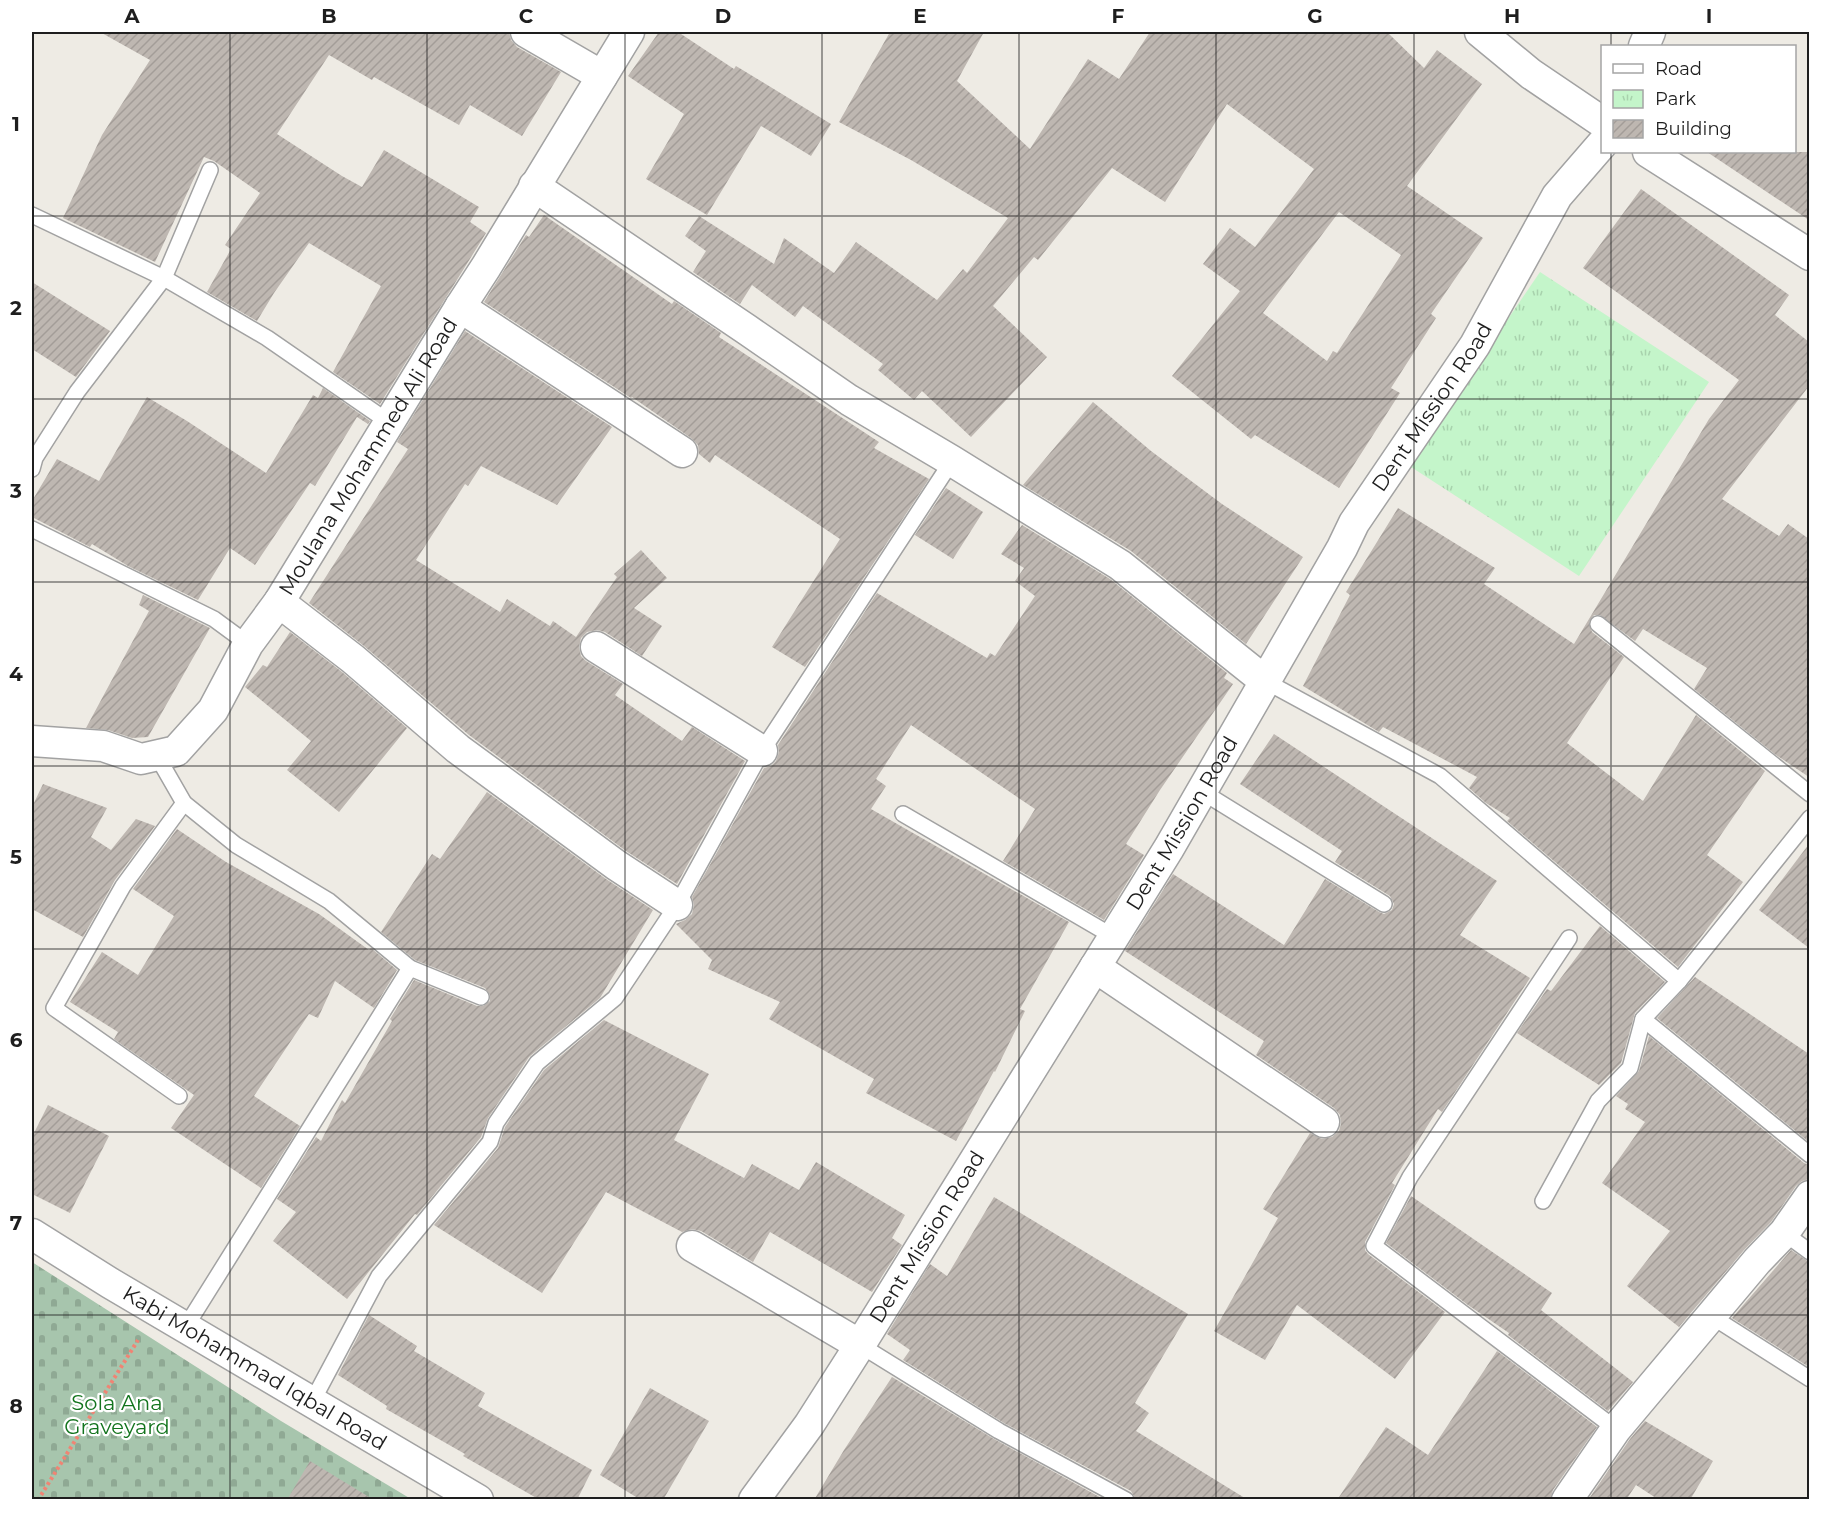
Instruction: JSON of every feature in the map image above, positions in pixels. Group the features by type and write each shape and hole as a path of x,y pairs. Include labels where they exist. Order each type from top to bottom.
{"street":[{"path":"526,32 602,76"},
{"name":"Moulana Mohammed Ali Road","path":"32,741 103,746 141,759 176,751 213,710 248,644 279,602 629,32"},
{"path":"1480,32 1531,75 1601,121"},
{"name":"Dent Mission Road","path":"754,1500 808,1425 860,1346 1169,848 1342,548 1354,523 1475,345 1557,196 1601,145"},
{"path":"1650,153 1809,255"},
{"path":"534,186 849,400 1120,566 1265,681"},
{"path":"460,307 682,452"},
{"path":"279,602 353,659 458,749 616,865 677,905"},
{"path":"596,647 762,751"},
{"path":"1095,967 1324,1122"},
{"path":"1567,1500 1616,1429 1784,1233 1809,1196"},
{"name":"Kabi Mohammad Iqbal Road","path":"32,1234 185,1328 478,1500"},
{"path":"692,1246 860,1346"}],"lane":[{"path":"32,469 35,459 77,392 164,278 210,170"},
{"path":"32,215 164,278 267,338 390,423"},
{"path":"312,1402 379,1276 490,1142 496,1123 537,1063 615,998 677,905 762,751 952,461"},
{"path":"32,529 214,619 248,644"},
{"path":"1598,624 1809,794"},
{"path":"1265,681 1440,776 1679,981"},
{"path":"157,756 184,803 236,845 329,901 410,968 481,997"},
{"path":"1201,791 1384,904"},
{"path":"179,1096 54,1008 123,886 184,803"},
{"path":"903,814 1114,937"},
{"path":"1543,1201 1598,1101 1630,1068 1643,1019 1679,981 1809,818"},
{"path":"1569,938 1410,1178 1374,1246 1616,1429"},
{"path":"185,1328 410,968"},
{"path":"1643,1019 1809,1155"},
{"path":"1784,1233 1809,1252"},
{"path":"1711,1316 1809,1379"},
{"path":"860,1346 999,1431 1126,1500"}],"path":[{"path":"38,1500 156,1310"}],"green space":[{"path":"1540,272 1709,382 1579,576 1408,465"},
{"name":"Sola Ana Graveyard","path":"32,1262 281,1421 411,1499 32,1499"}],"building":[{"path":"100,32 509,32 511,40 517,47 561,72 522,136 470,105 459,125 374,77 372,80 329,55 277,134 362,187 384,150 479,207 470,222 486,233 380,404 333,372 381,286 309,243 257,321 207,292 231,249 225,245 260,193 214,161 204,157 155,262 63,218 102,135 150,60"},
{"path":"659,32 678,32 734,69 736,66 831,124 811,156 761,126 707,215 646,179 684,114 628,76"},
{"path":"890,32 984,32 957,81 1030,149 1088,59 1119,79 1150,32 1387,32 1424,68 1437,50 1482,84 1407,186 1483,238 1431,314 1436,318 1391,388 1400,393 1339,488 1255,435 1251,439 1172,376 1240,291 1203,264 1230,228 1255,247 1314,169 1227,104 1165,202 1112,168 1038,260 1034,257 993,306 1047,357 971,437 922,391 914,400 878,370 883,364 803,306 795,317 752,285 740,304 693,272 706,251 685,236 699,216 774,264 784,238 834,273 856,242 937,300 963,269 967,273 1008,218 911,160 839,122","holes":["1339,212 1401,255 1337,353 1333,351 1327,361 1263,313"]},
{"path":"1809,152 1809,220 1708,153"},
{"path":"1641,189 1789,295 1775,315 1809,342 1809,386 1722,499 1779,536 1788,524 1809,539 1809,777 1776,755 1694,689 1707,668 1643,629 1635,641 1600,615 1594,615 1589,622 1592,632 1624,657 1567,743 1643,801 1696,715 1765,771 1707,855 1743,882 1678,967 1507,821 1510,818 1486,803 1469,788 1477,777 1383,727 1379,732 1303,686 1350,595 1346,592 1398,508 1495,568 1484,584 1574,644 1709,419 1739,380 1583,268"},
{"path":"544,215 672,304 674,301 721,333 719,337 879,442 874,448 929,479 805,667 772,647 840,539 715,455 710,463 699,454 698,445 691,438 632,397 484,302 526,235 529,237"},
{"path":"32,282 110,331 76,377 32,349"},
{"path":"465,331 612,427 557,505 481,466 468,486 465,484 416,560 500,612 507,599 550,626 553,621 576,637 617,577 614,574 641,550 667,578 634,608 662,626 642,656 605,632 597,630 587,632 581,638 579,647 581,656 586,661 623,684 615,695 628,704 682,741 692,727 745,761 677,884 626,851 469,735 364,646 309,603 408,449 397,442"},
{"path":"323,388 370,421 368,424 357,417 315,486 310,483 255,565 230,548 198,600 128,566 92,544 90,547 32,517 32,501 57,459 99,481 147,397 266,473 313,395 318,398"},
{"path":"1093,402 1151,451 1222,504 1303,557 1246,644 1131,551 1023,485"},
{"path":"946,488 983,512 953,559 915,535"},
{"path":"1022,525 1110,579 1227,673 1224,678 1233,684 1126,844 1144,855 1104,920 1003,861 1035,809 911,725 876,779 886,786 871,809 1069,922 1020,1009 1025,1011 995,1072 956,1141 866,1093 874,1079 769,1019 780,1002 708,969 712,960 676,924 692,914 694,905 692,897 764,768 776,761 779,752 778,745 877,593 987,658 990,653 995,656 1035,596 1015,581 1024,568 1001,554"},
{"path":"143,595 210,628 148,737 132,738 108,730 86,728 149,611 139,605"},
{"path":"290,632 342,672 407,728 339,812 287,770 311,741 245,687 263,665 267,667"},
{"path":"1274,734 1497,881 1460,935 1530,978 1442,1112 1438,1109 1392,1183 1395,1185 1365,1242 1365,1250 1368,1254 1445,1312 1395,1379 1297,1305 1265,1360 1214,1331 1278,1218 1263,1209 1310,1133 1322,1139 1332,1137 1339,1131 1340,1115 1334,1108 1256,1055 1264,1041 1125,951 1173,874 1284,945 1325,879 1379,912 1384,914 1392,910 1394,904 1390,896 1335,862 1342,851 1240,784"},
{"path":"43,784 107,808 91,837 111,850 136,819 155,826 115,880 83,937 32,909 32,807"},
{"path":"487,792 606,879 653,910 600,998 529,1057 488,1118 481,1137 347,1299 273,1241 296,1212 277,1199 316,1137 321,1141 342,1100 345,1103 392,1021 390,1019 414,980 477,1006 483,1006 490,1001 490,995 485,988 415,960 381,932 432,854 440,859"},
{"path":"177,829 226,862 319,914 369,950 371,948 397,970 374,1008 335,981 318,1018 309,1014 254,1096 300,1126 261,1188 171,1128 194,1095 114,1039 118,1032 70,1002 102,952 138,975 174,916 133,889"},
{"path":"1809,844 1809,948 1759,910"},
{"path":"1600,926 1665,982 1635,1013 1621,1063 1599,1085 1517,1033 1547,989 1551,991"},
{"path":"1695,977 1809,1054 1809,1142 1657,1018"},
{"path":"604,1020 709,1074 674,1140 744,1178 752,1164 799,1190 816,1162 905,1215 892,1238 902,1245 872,1292 770,1232 753,1262 701,1231 692,1229 682,1232 606,1192 542,1293 434,1225 498,1148 505,1127 544,1070"},
{"path":"1649,1036 1809,1165 1809,1179 1796,1186 1771,1222 1744,1250 1679,1327 1627,1286 1670,1231 1602,1183 1645,1122 1625,1109 1628,1104 1616,1096 1639,1071"},
{"path":"48,1105 109,1136 70,1213 32,1194 32,1137"},
{"path":"1411,1196 1552,1293 1541,1310 1633,1382 1608,1411 1508,1335 1509,1333 1386,1243"},
{"path":"994,1197 1188,1314 1135,1403 1149,1413 1136,1431 1248,1500 1136,1500 1131,1491 1004,1423 903,1360 910,1350 887,1334 930,1264 947,1276"},
{"path":"1791,1250 1809,1262 1809,1367 1732,1318"},
{"path":"369,1315 417,1346 414,1351 485,1393 478,1406 592,1470 577,1500 540,1500 386,1409 387,1406 338,1375"},
{"path":"1497,1351 1597,1427 1553,1490 1550,1500 1337,1500 1386,1427 1428,1455"},
{"path":"892,1377 994,1439 1105,1500 814,1500"},
{"path":"650,1388 709,1421 663,1500 641,1500 600,1475"},
{"path":"1645,1421 1713,1461 1690,1500 1659,1500 1636,1485 1626,1500 1588,1500 1630,1439"},
{"path":"310,1461 374,1500 287,1500"}]}
